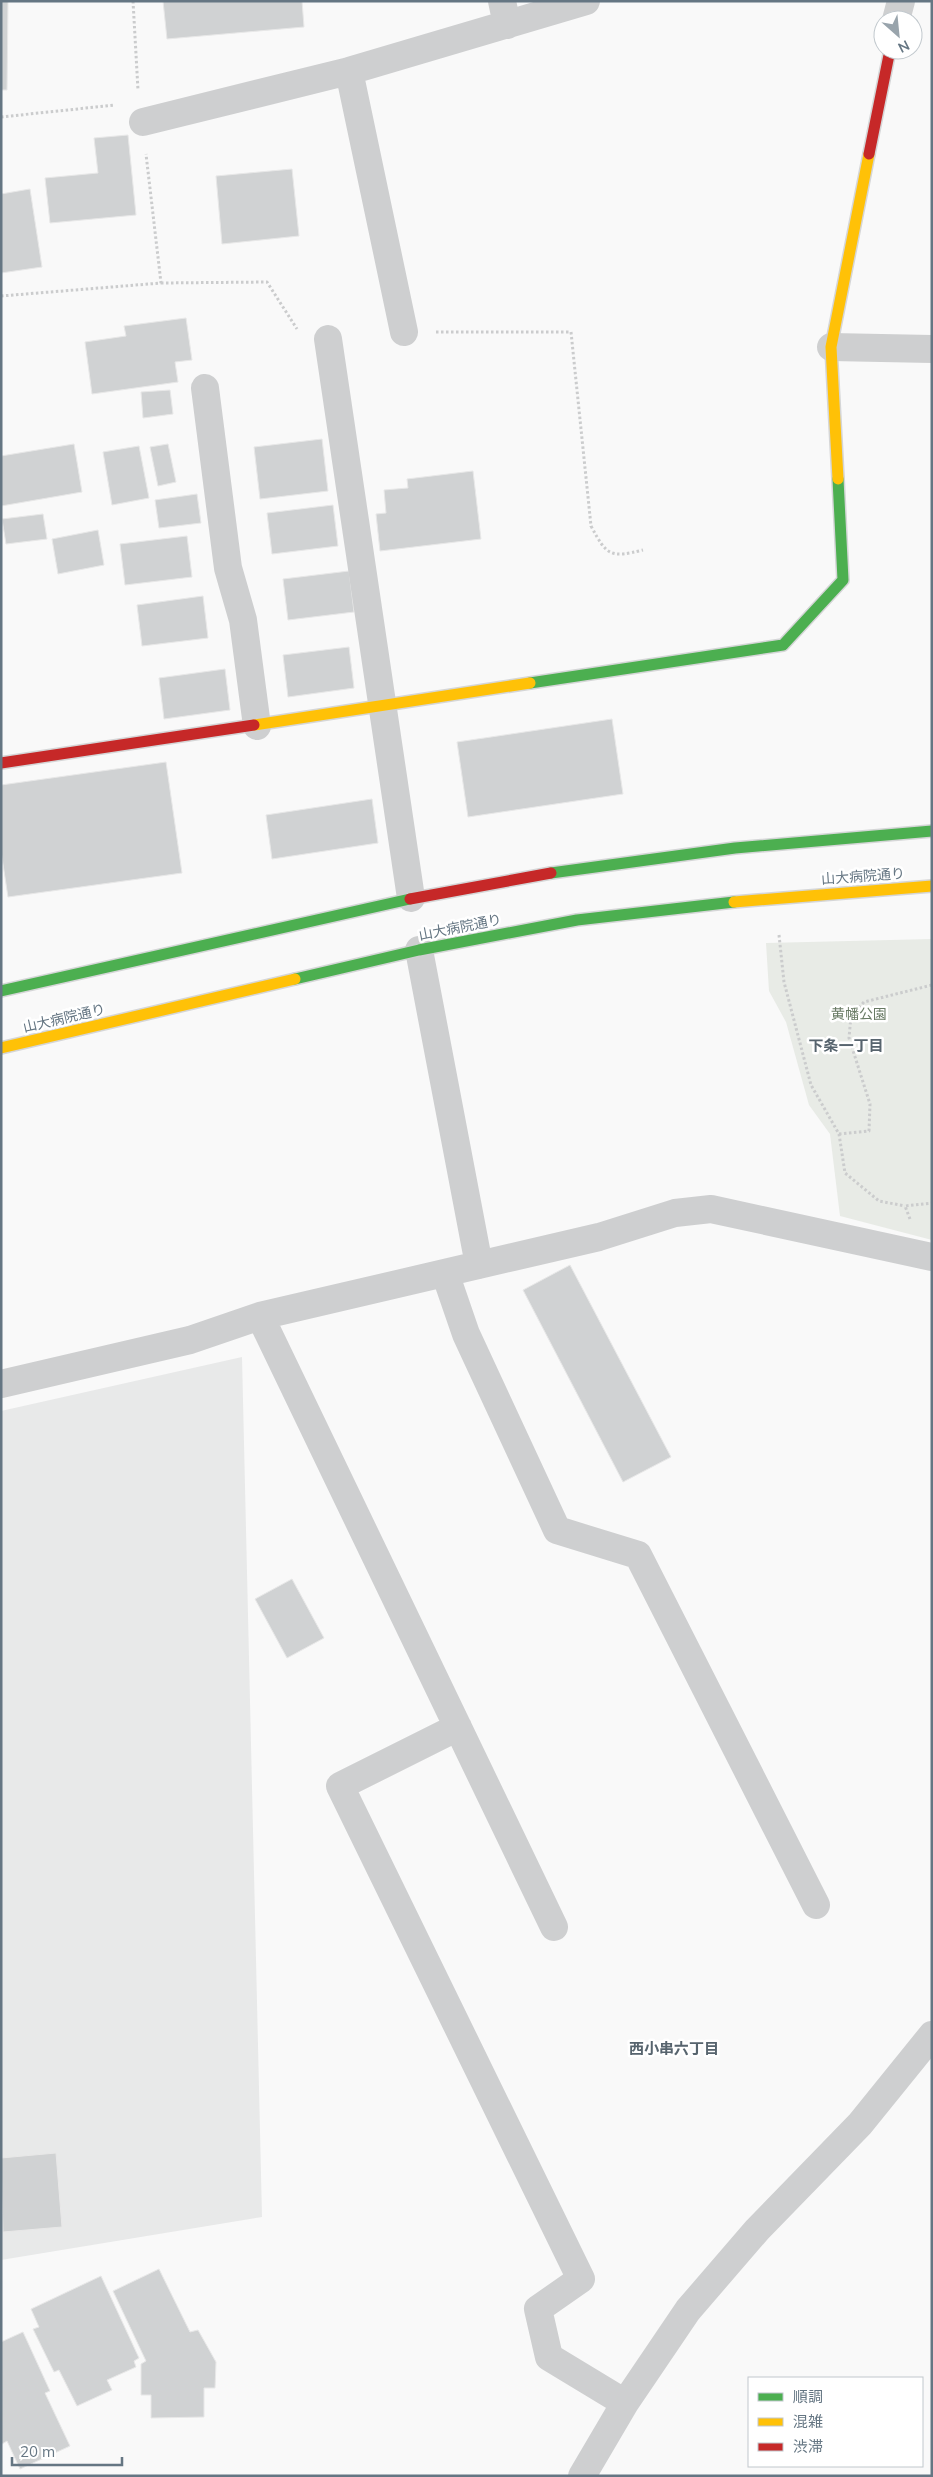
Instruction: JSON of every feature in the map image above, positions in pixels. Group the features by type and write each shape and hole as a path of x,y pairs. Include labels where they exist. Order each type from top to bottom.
{"street":[{"path":"141,112 349,71 505,13 586,1"},
{"path":"1,763 257,726 783,645 843,580 831,347 888,60"},
{"path":"349,71 404,332"},
{"path":"328,339 411,898"},
{"path":"831,347 932,349"},
{"path":"206,388 228,568 243,620 257,726"},
{"path":"1,991 411,898 603,865 712,850 932,831"},
{"name":"山大病院通り","path":"1,1048 420,950 577,920 749,900 932,886"},
{"path":"420,950 479,1266"},
{"path":"1,1384 190,1340 260,1316 599,1237 675,1213 711,1209 932,1257"},
{"path":"445,1273 466,1334 557,1530 638,1555 816,1905"},
{"path":"260,1316 554,1927"},
{"path":"458,1727 340,1786 581,2279 538,2309 549,2357 625,2403"},
{"path":"582,2476 625,2403 688,2310 757,2230 860,2124 932,2035"}],"path":[{"path":"133,1 141,112 161,283"},
{"path":"1,118 141,112"},
{"path":"1,296 161,283 267,282 296,328 328,339"},
{"path":"404,332 572,332 591,526 602,548 620,556 643,550"},
{"path":"779,935 784,982 811,1085 839,1134 845,1173 878,1200 904,1206"},
{"path":"839,1134 870,1131 870,1104 849,1038 850,1016 864,1002 932,985"}],"shaded area":[{"path":"242,1357 262,2217 1,2260 1,1411"}],"green space":[{"name":"黄幡公園","path":"932,939 932,1240 840,1216 830,1134 809,1105 786,1022 769,991 766,943"}],"building":[{"path":"1,1 8,1 7,90 1,90"},
{"path":"163,1 302,1 304,27 167,39"},
{"path":"128,135 136,215 50,223 45,178 98,173 94,138"},
{"path":"292,169 299,236 222,244 216,176"},
{"path":"30,189 42,267 1,273 1,194"},
{"path":"186,318 192,360 175,362 178,382 92,394 85,342 126,336 124,326"},
{"path":"170,390 173,414 143,418 141,392"},
{"path":"322,439 328,491 260,499 254,447"},
{"path":"74,444 82,492 1,506 1,456"},
{"path":"168,444 176,482 158,486 150,447"},
{"path":"139,446 149,498 112,505 103,452"},
{"path":"473,471 481,539 380,551 376,514 386,513 384,490 408,488 407,479"},
{"path":"197,494 201,523 159,528 155,500"},
{"path":"333,505 338,546 272,554 267,513"},
{"path":"43,514 47,539 6,544 2,519"},
{"path":"98,530 104,565 58,574 52,539"},
{"path":"187,536 192,577 125,585 120,544"},
{"path":"349,571 354,612 288,620 283,579"},
{"path":"203,596 208,638 142,646 137,605"},
{"path":"349,647 354,688 288,697 283,655"},
{"path":"225,669 230,710 164,719 159,678"},
{"path":"612,719 623,794 468,817 457,742"},
{"path":"166,762 182,873 8,897 1,851 1,785"},
{"path":"372,799 378,843 272,859 266,815"},
{"path":"570,1265 671,1457 623,1482 523,1290"},
{"path":"292,1579 324,1638 287,1658 255,1599"},
{"path":"56,2153 62,2227 3,2232 1,2158"},
{"path":"159,2269 190,2332 198,2330 216,2362 215,2388 204,2388 204,2417 151,2418 151,2395 141,2395 141,2364 146,2361 113,2291"},
{"path":"101,2276 139,2358 134,2361 136,2367 107,2380 112,2390 77,2406 59,2370 54,2372 33,2329 39,2327 31,2309"},
{"path":"23,2332 50,2391 45,2393 70,2446 20,2469 7,2441 2,2444 1,2442 1,2342"}],"traffic: fast":[{"path":"530,683 783,645 843,580 838,479"},
{"path":"551,873 735,848 932,831"},
{"path":"1,991 410,899"},
{"path":"295,979 419,950 577,920 734,902"}],"traffic: slow":[{"path":"838,479 831,347 869,154"},
{"path":"254,725 530,683"},
{"path":"734,902 932,886"},
{"path":"1,1048 295,979"}],"traffic: jam":[{"path":"869,154 888,60"},
{"path":"1,763 254,725"},
{"path":"410,899 551,873"}],"district":[{"name":"下条一丁目","path":"846,1046"},
{"name":"西小串六丁目","path":"674,2049"}]}
